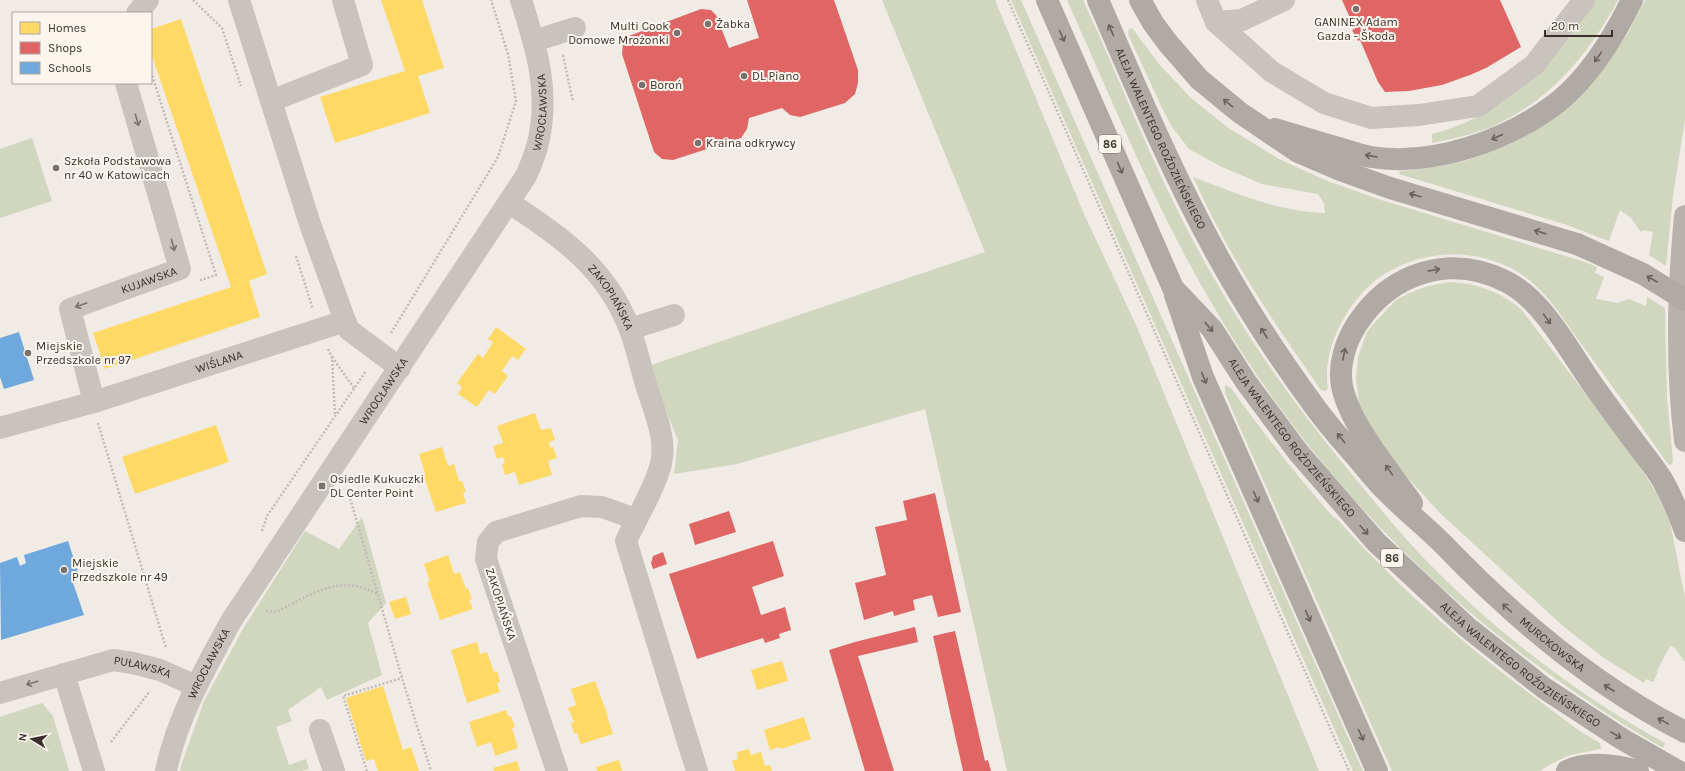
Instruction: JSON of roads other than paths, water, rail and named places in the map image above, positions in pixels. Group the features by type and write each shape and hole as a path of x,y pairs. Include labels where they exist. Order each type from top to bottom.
{"highway":[{"name":"ALEJA WALENTEGO ROŹDZIEŃSKIEGO","path":"1047,0 1173,288 1212,329 1246,382 1298,452 1349,513 1376,542 1467,627 1544,688 1622,739 1674,769"},
{"name":"ALEJA WALENTEGO ROŹDZIEŃSKIEGO","path":"1098,0 1173,169 1216,252 1246,305 1320,413 1382,488 1436,537"},
{"path":"1140,0 1153,23 1167,42 1199,79 1239,112 1298,152 1333,168 1390,188 1577,244 1643,274 1685,300"},
{"path":"1260,125 1370,157 1400,159 1433,156 1473,146 1512,130 1558,101 1594,63 1620,25 1632,0"},
{"path":"1436,537 1362,431 1349,408 1342,385 1341,372 1344,350 1352,331 1365,311 1382,294 1391,287 1412,276 1432,270 1449,268 1496,277 1527,295 1541,310 1663,481 1678,510 1685,531"},
{"path":"1173,288 1203,377 1377,771"},
{"name":"MURCKOWSKA","path":"1436,537 1515,615 1597,679 1642,709 1685,732"},
{"path":"1567,771 1594,765 1621,766 1638,771"}],"main road":[{"path":"1685,216 1681,269 1679,342 1685,441"}],"street":[{"path":"138,12 148,0"},
{"path":"239,0 310,224 345,321 349,330 400,368"},
{"path":"271,101 362,65 343,0"},
{"name":"WROCŁAWSKA","path":"166,771 180,723 196,686 231,621 510,203 526,176 536,148 541,127 543,88 541,69 521,0"},
{"path":"1207,0 1216,22 1272,72 1324,103 1371,118 1419,115 1478,106 1534,65 1584,0"},
{"path":"1216,22 1242,20 1284,0"},
{"path":"534,42 576,28"},
{"name":"KUJAWSKA","path":"95,410 70,309 180,269 126,84"},
{"name":"ZAKOPIAŃSKA","path":"510,203 559,237 597,272 612,292 630,329 662,438 662,459 654,483 626,541 697,771"},
{"path":"630,329 674,315"},
{"name":"WIŚLANA","path":"0,428 95,410 345,321"},
{"name":"ZAKOPIAŃSKA","path":"557,771 486,559 488,542 496,532 581,506 602,507 636,519"},
{"name":"PUŁAWSKA","path":"0,693 113,660 133,663 160,670 196,686"},
{"path":"64,674 94,771"},
{"path":"320,730 334,771"}],"place":[{"name":"GANINEX Adam Gazda - Škoda","path":"1356,9"},
{"name":"Żabka","path":"708,24"},
{"name":"Multi Cook Domowe Mrożonki","path":"677,33"},
{"name":"DL Piano","path":"744,76"},
{"name":"Boroń","path":"642,85"},
{"name":"Kraina odkrywcy","path":"698,143"},
{"name":"Szkoła Podstawowa nr 40 w Katowicach","path":"56,168"},
{"name":"Miejskie Przedszkole nr 97","path":"28,353"},
{"name":"Osiedle Kukuczki DL Center Point","path":"322,486"},
{"name":"Miejskie Przedszkole nr 49","path":"64,570"}]}
